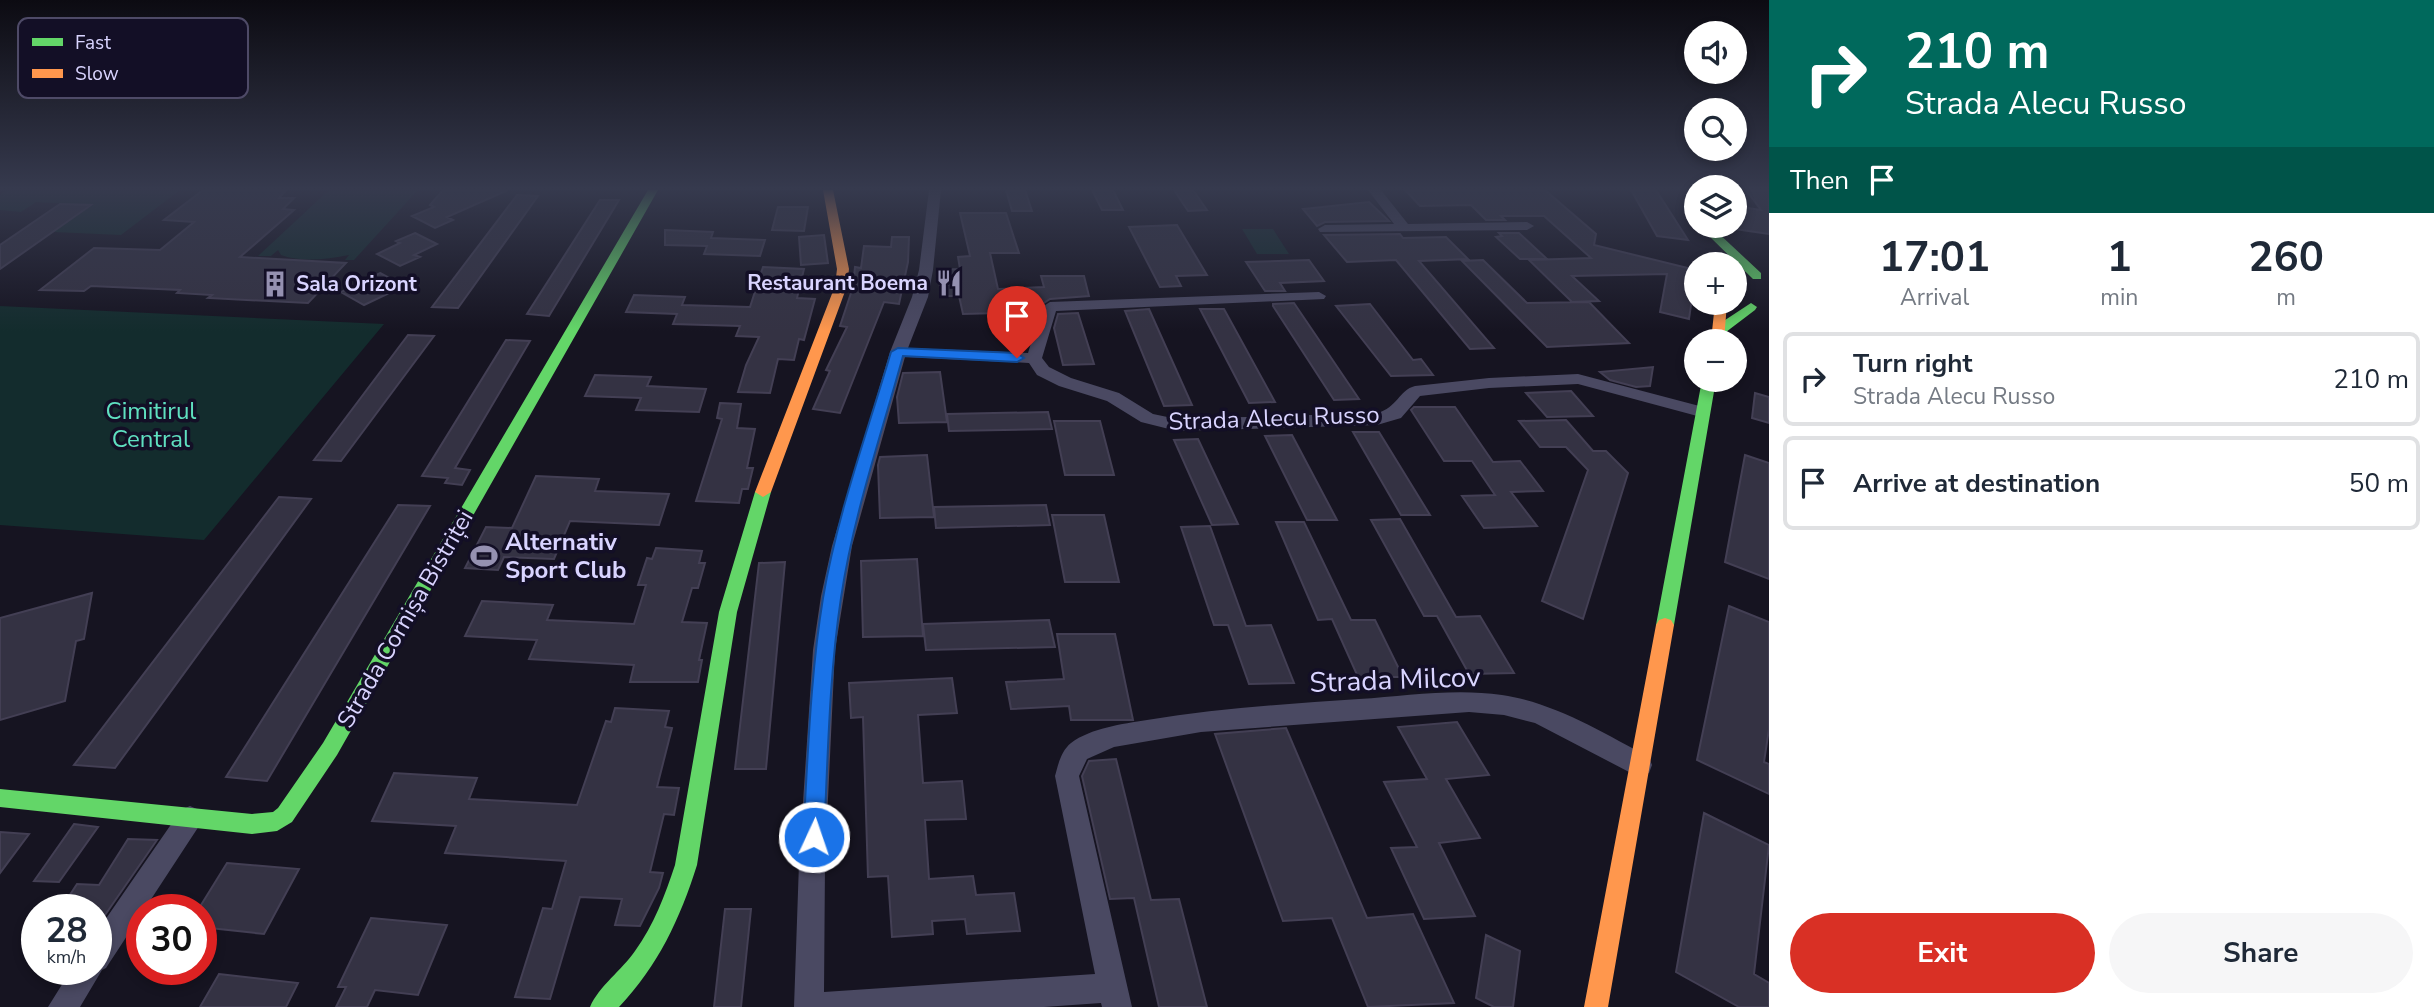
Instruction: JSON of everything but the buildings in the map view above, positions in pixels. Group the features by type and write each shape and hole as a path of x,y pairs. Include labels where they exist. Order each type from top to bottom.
{"street":[{"name":"Strada Cornișa Bistriței","path":"0,798 266,824 285,815 337,738 626,237"},
{"path":"602,1007 634,976 656,947 673,908 686,865 728,612 759,503 841,286 843,270 837,237"},
{"path":"930,237 920,297 898,352 842,546 824,650 812,863 811,1007 1115,997"},
{"path":"1721,238 1763,277"},
{"path":"898,352 1034,358 1050,307 1319,296"},
{"path":"1747,305 1768,311"},
{"path":"1727,329 1751,307"},
{"name":"Strada Alecu Russo","path":"1034,358 1043,371 1065,382 1113,397 1147,418 1177,425 1377,419 1395,414 1415,391 1489,383 1578,379 1701,412"},
{"path":"1596,1007 1706,392"},
{"name":"Strada Milcov","path":"1115,997 1067,776 1070,761 1080,750 1100,741 1223,718 1458,703 1503,705 1565,724 1640,765"},
{"path":"112,934 190,818"},
{"path":"63,1007 78,985"}],"green space":[{"path":"278,237 375,237 354,260 345,260 349,255 298,259 281,255 278,250 271,256 258,256"},
{"path":"1247,237 1278,237 1289,254 1257,254"},
{"name":"Cimitirul Central","path":"0,306 384,324 204,540 0,525"}],"traffic: fast":[{"path":"0,798 252,824 277,821 285,815 330,749 626,237"},
{"path":"1717,238 1757,276"},
{"path":"1721,329 1751,307"},
{"path":"1665,625 1707,392"},
{"path":"602,1007 644,958 663,926 679,888 686,865 728,612 763,492"}],"traffic: slow":[{"path":"763,492 841,286 843,269 837,237"},
{"path":"1719,329 1720,315"},
{"path":"1596,1007 1665,625"}],"place":[{"name":"Restaurant Boema","path":"949,283"},
{"name":"Sala Orizont","path":"275,284"},
{"name":"Alternativ Sport Club","path":"484,556"}],"route":[{"path":"814,837 824,650 832,596 842,546 898,352 1017,358"}]}
